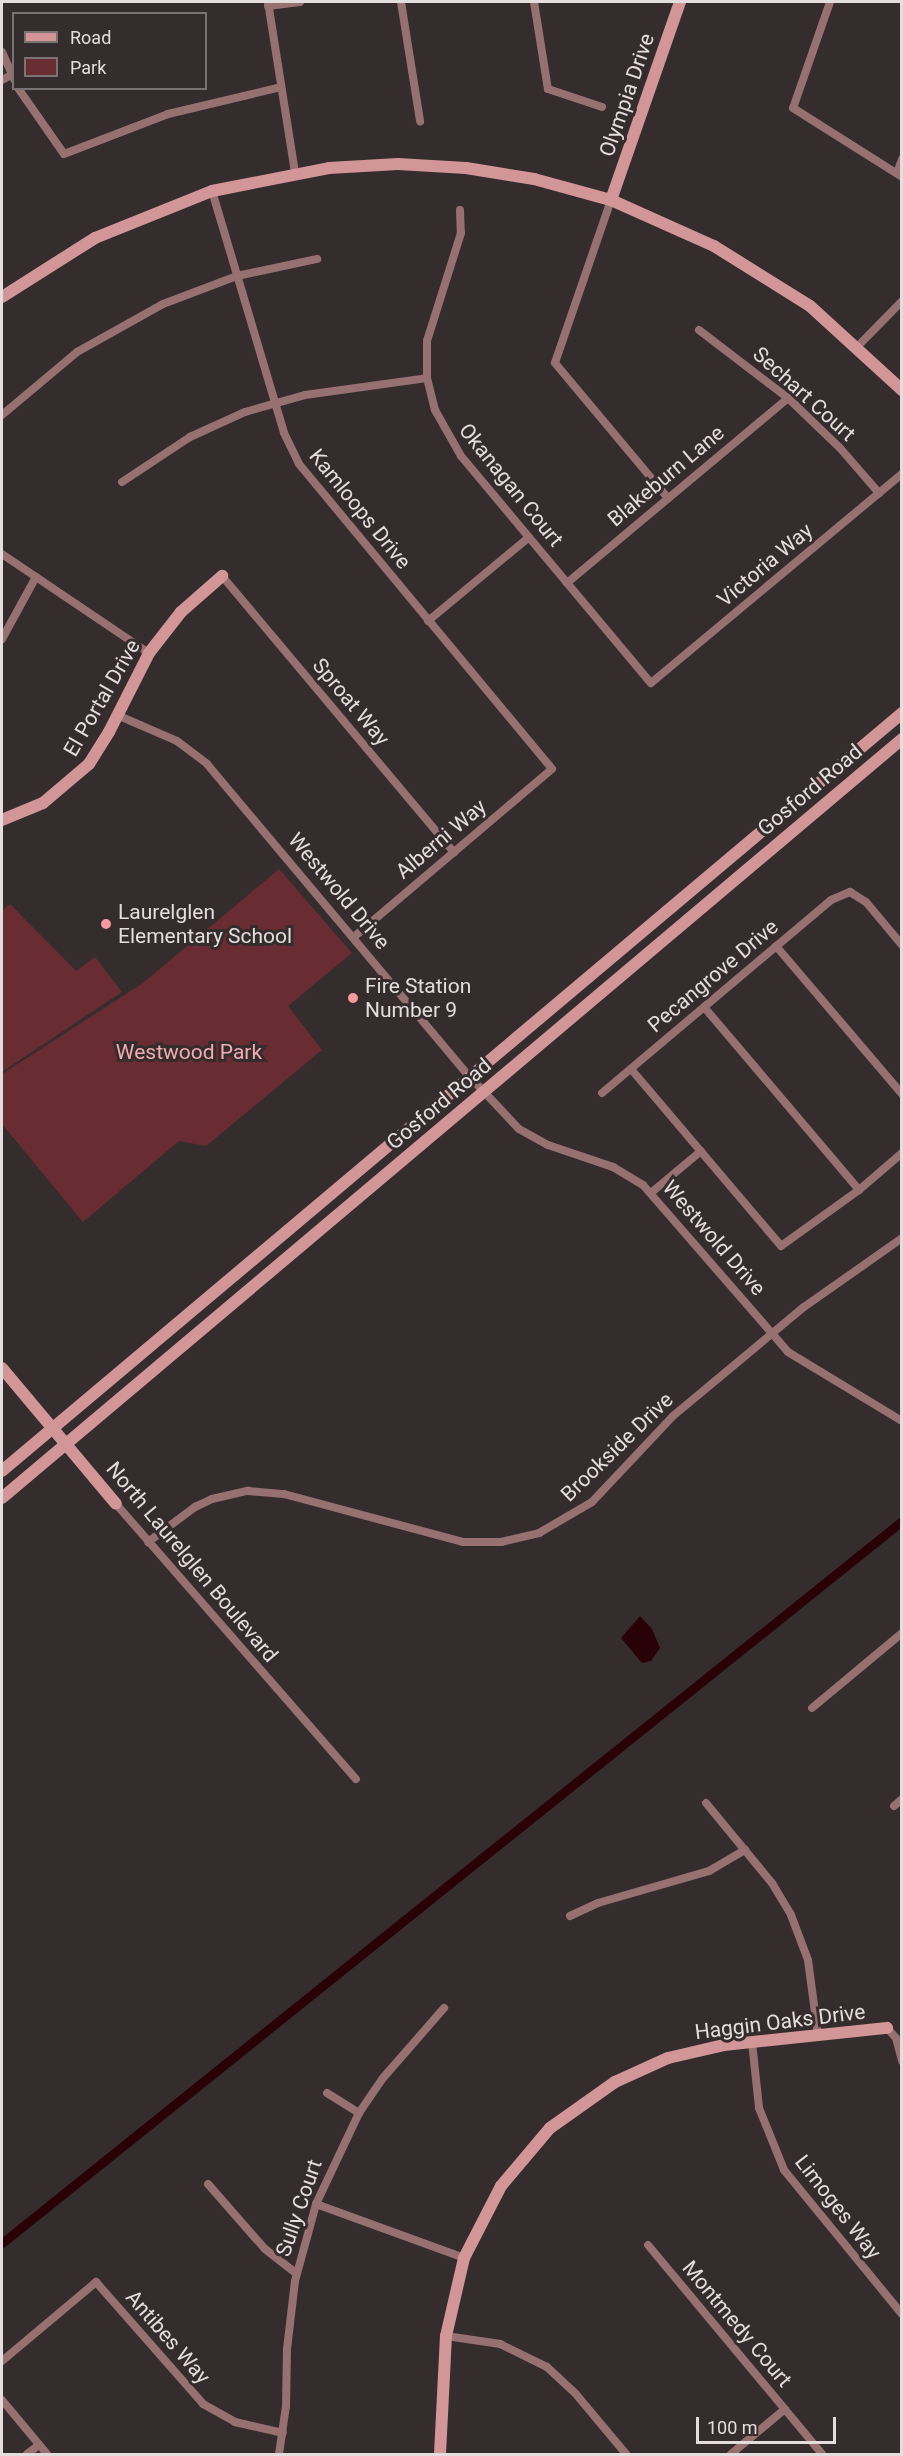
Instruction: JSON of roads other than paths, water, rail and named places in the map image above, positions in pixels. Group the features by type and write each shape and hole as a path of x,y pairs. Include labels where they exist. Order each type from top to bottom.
{"street":[{"path":"295,172 268,4 300,2"},
{"path":"401,2 420,121"},
{"path":"534,2 548,89 602,107"},
{"name":"Olympia Drive","path":"611,200 680,2"},
{"path":"830,2 794,108 899,175 902,159"},
{"path":"2,52 12,77 2,80"},
{"path":"19,90 64,154 168,114 281,87"},
{"path":"3,294 96,238 212,191 295,172 363,165 466,168 534,179 611,200 681,229 747,264 810,306 858,346 902,390"},
{"name":"Kamloops Drive","path":"212,191 274,403 290,449 308,478 552,769"},
{"path":"611,200 555,363 668,498"},
{"name":"Okanagan Court","path":"460,210 461,233 427,341 427,378 435,410 451,443 651,683"},
{"path":"2,415 53,370 102,336 163,304 237,276 317,259"},
{"path":"858,346 902,301"},
{"name":"Sechart Court","path":"699,330 788,398 840,448 879,493"},
{"path":"122,482 190,437 274,403 335,389 427,378"},
{"name":"Blakeburn Lane","path":"567,583 788,398"},
{"name":"Victoria Way","path":"651,683 902,474"},
{"path":"428,621 529,537"},
{"path":"2,554 149,653"},
{"name":"El Portal Drive","path":"2,820 43,803 76,777 99,750 149,653 181,612 222,576"},
{"name":"Sproat Way","path":"222,576 454,852"},
{"path":"2,639 36,577"},
{"name":"Gosford Road","path":"2,1471 902,713"},
{"name":"Westwold Drive","path":"117,715 177,741 207,764 506,1117 534,1138 613,1167 652,1192 772,1333 802,1363 882,1406 902,1421"},
{"name":"Gosford Road","path":"2,1498 902,739"},
{"name":"Alberni Way","path":"354,937 552,769"},
{"name":"Pecangrove Drive","path":"602,1093 831,900 850,892 866,902 902,945"},
{"path":"776,946 902,1095"},
{"path":"704,1007 859,1190"},
{"path":"631,1069 781,1246 859,1190 902,1153"},
{"path":"652,1192 701,1151"},
{"name":"Brookside Drive","path":"148,1542 195,1507 212,1499 248,1491 284,1494 463,1542 501,1542 539,1533 592,1502 661,1428 772,1333 902,1238"},
{"name":"North Laurelglen Boulevard","path":"2,1368 148,1542 356,1779"},
{"path":"812,1708 902,1633"},
{"path":"894,1806 902,1799"},
{"path":"706,1803 783,1899 802,1939 818,2035"},
{"path":"570,1917 598,1903 709,1871 745,1850"},
{"name":"Sully Court","path":"279,2454 283,2433 290,2315 296,2273 316,2204 359,2114 383,2078 444,2008"},
{"path":"887,2028 896,2038 902,2061"},
{"name":"Haggin Oaks Drive","path":"440,2454 446,2336 464,2258 501,2186 534,2145 572,2110 615,2082 668,2058 752,2042 887,2028"},
{"name":"Limoges Way","path":"752,2042 759,2108 784,2170 902,2314"},
{"path":"327,2093 359,2114"},
{"path":"208,2184 257,2241 296,2273"},
{"path":"316,2204 464,2258"},
{"name":"Montmedy Court","path":"648,2245 822,2454"},
{"name":"Antibes Way","path":"2,2361 96,2282 203,2404 235,2422 283,2433"},
{"path":"446,2336 500,2344 547,2367 575,2393 627,2454"},
{"path":"2,2400 47,2454"},
{"path":"731,2454 785,2409"},
{"path":"27,2454 39,2445"}],"waterway":[{"path":"2,2243 902,1521"}],"place":[{"name":"Laurelglen Elementary School","path":"106,924"},
{"name":"Fire Station Number 9","path":"353,998"}],"park label":[{"name":"Westwood Park","path":"189,1052"}]}
